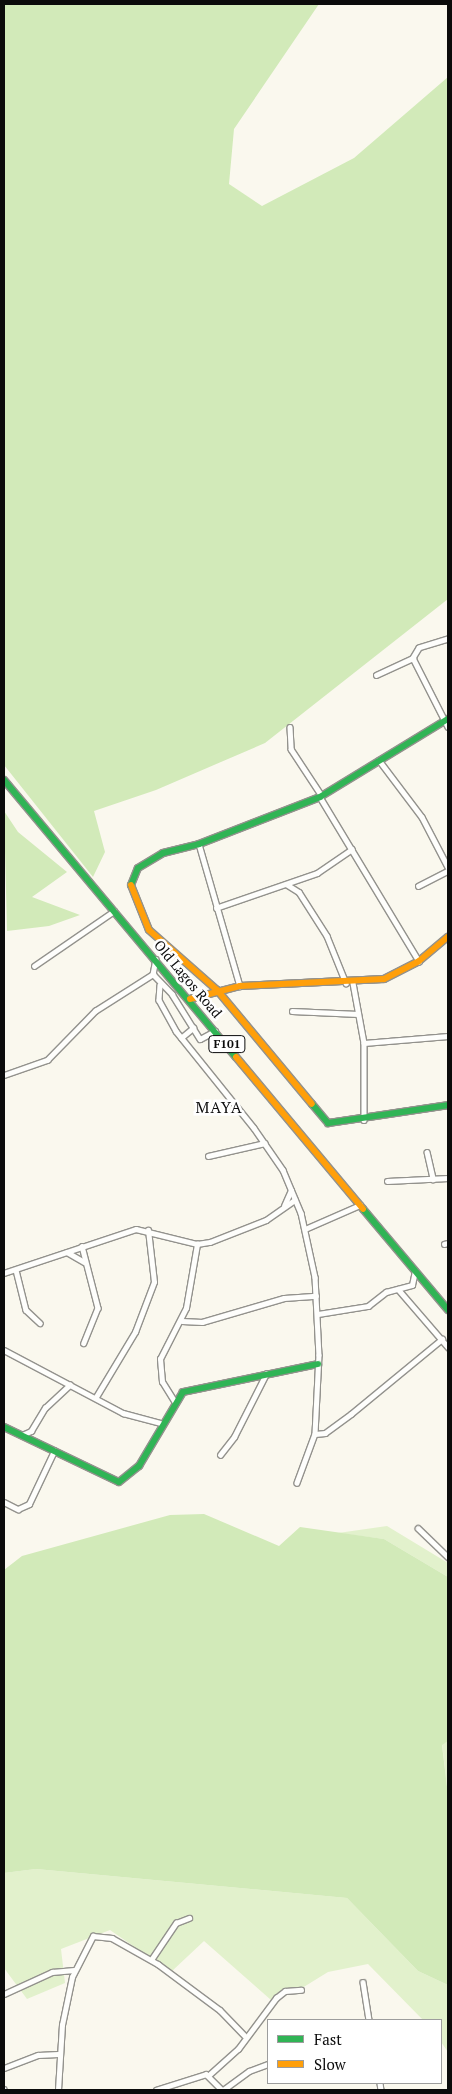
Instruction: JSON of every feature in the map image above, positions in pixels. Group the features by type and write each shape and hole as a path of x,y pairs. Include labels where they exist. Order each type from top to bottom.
{"street":[{"path":"376,674 413,658 419,648 448,639"},
{"path":"413,658 447,722 379,760 321,796 199,844 164,853 138,868 130,880 130,891 149,930 217,990 328,1122 364,1120 448,1105"},
{"path":"290,727 291,749 419,960"},
{"path":"379,760 422,817 448,869 418,886"},
{"name":"Old Lagos Road","path":"4,780 190,999 448,1310"},
{"path":"199,844 240,986"},
{"path":"216,908 329,867 352,849"},
{"path":"286,884 299,892 327,936 349,983 364,1043 364,1120"},
{"path":"34,966 114,911"},
{"path":"190,999 217,990 240,986 349,983 384,979 419,960 448,937"},
{"path":"156,959 153,974 160,985 172,994 193,1028 203,1040 215,1031"},
{"path":"4,1075 47,1060 95,1011 153,974"},
{"path":"160,985 159,1000 182,1038 265,1143 291,1190 305,1229 318,1314 318,1364 315,1434 297,1483"},
{"path":"292,1010 358,1014"},
{"path":"182,1038 193,1028"},
{"path":"364,1043 448,1036"},
{"path":"208,1156 265,1143"},
{"path":"427,1152 433,1178"},
{"path":"387,1182 448,1178"},
{"path":"283,1207 291,1190"},
{"path":"4,1273 136,1229 148,1230 197,1244 225,1238 295,1200"},
{"path":"305,1229 360,1205"},
{"path":"96,1397 134,1332 154,1282 148,1230"},
{"path":"174,1401 158,1371 162,1353 182,1321 197,1244"},
{"path":"82,1246 84,1262 98,1308 84,1343"},
{"path":"67,1252 84,1262"},
{"path":"16,1270 26,1310 40,1324"},
{"path":"318,1314 353,1312 398,1289 412,1285 415,1270"},
{"path":"398,1289 448,1347"},
{"path":"182,1321 202,1322 284,1298 316,1296"},
{"path":"315,1434 325,1433 351,1414 442,1339"},
{"path":"4,1350 136,1419 160,1424"},
{"path":"4,1427 113,1481 124,1481 139,1466 160,1424 174,1401 183,1392 256,1375 318,1364"},
{"path":"220,1455 234,1437 267,1373"},
{"path":"256,1375 261,1382"},
{"path":"62,1391 64,1382"},
{"path":"22,1435 31,1431 62,1391 70,1385"},
{"path":"4,1502 18,1509 29,1504 54,1452"},
{"path":"418,1528 448,1557"},
{"path":"151,1960 176,1923 189,1918"},
{"path":"58,2090 58,2054 74,1970 92,1936 112,1938 151,1960 220,2010 244,2035"},
{"path":"4,1994 52,1972 74,1970"},
{"path":"363,1982 369,2019"},
{"path":"156,2090 209,2075 235,2052 244,2035 276,1998 285,1991 301,1990"},
{"path":"4,2068 38,2055 58,2054"},
{"path":"209,2075 213,2086 222,2090 249,2071 267,2064"},
{"path":"209,2090 213,2086"}],"green space":[{"path":"4,4 319,4 234,129 229,184 262,206 354,158 448,77 448,599 265,743 156,790 94,811 105,852 93,877 4,765"},
{"path":"4,811 18,832 67,872 32,897 80,915 49,926 7,931"},
{"path":"204,1514 279,1546 300,1527 384,1539 448,1577 448,1741 442,1745 448,1795 448,1985 418,1971 347,1898 36,1869 4,1873 4,1570 22,1556 170,1515"},
{"path":"387,1526 448,1563 448,1577 384,1539 338,1533"},
{"path":"448,1741 448,1795 442,1744"},
{"path":"36,1869 347,1898 418,1971 448,1985 448,2052 442,2043 442,2019 422,2019 368,1964 328,1972 294,1993 271,2000 204,1941 171,1972 110,1930 61,1949 65,1983 27,1999 4,1968 4,1873"}],"traffic: fast":[{"path":"131,885 138,868 163,853 199,844 320,797 448,719"},
{"path":"4,780 236,1057"},
{"path":"312,1104 328,1123 448,1105"},
{"path":"363,1209 448,1310"},
{"path":"4,1427 119,1482 139,1466 183,1392 318,1364"}],"traffic: slow":[{"path":"131,885 149,930 217,990 312,1104"},
{"path":"190,999 240,986 384,979 419,961 448,937"},
{"path":"236,1057 363,1209"}],"district":[{"name":"MAYA","path":"219,1107"}]}
